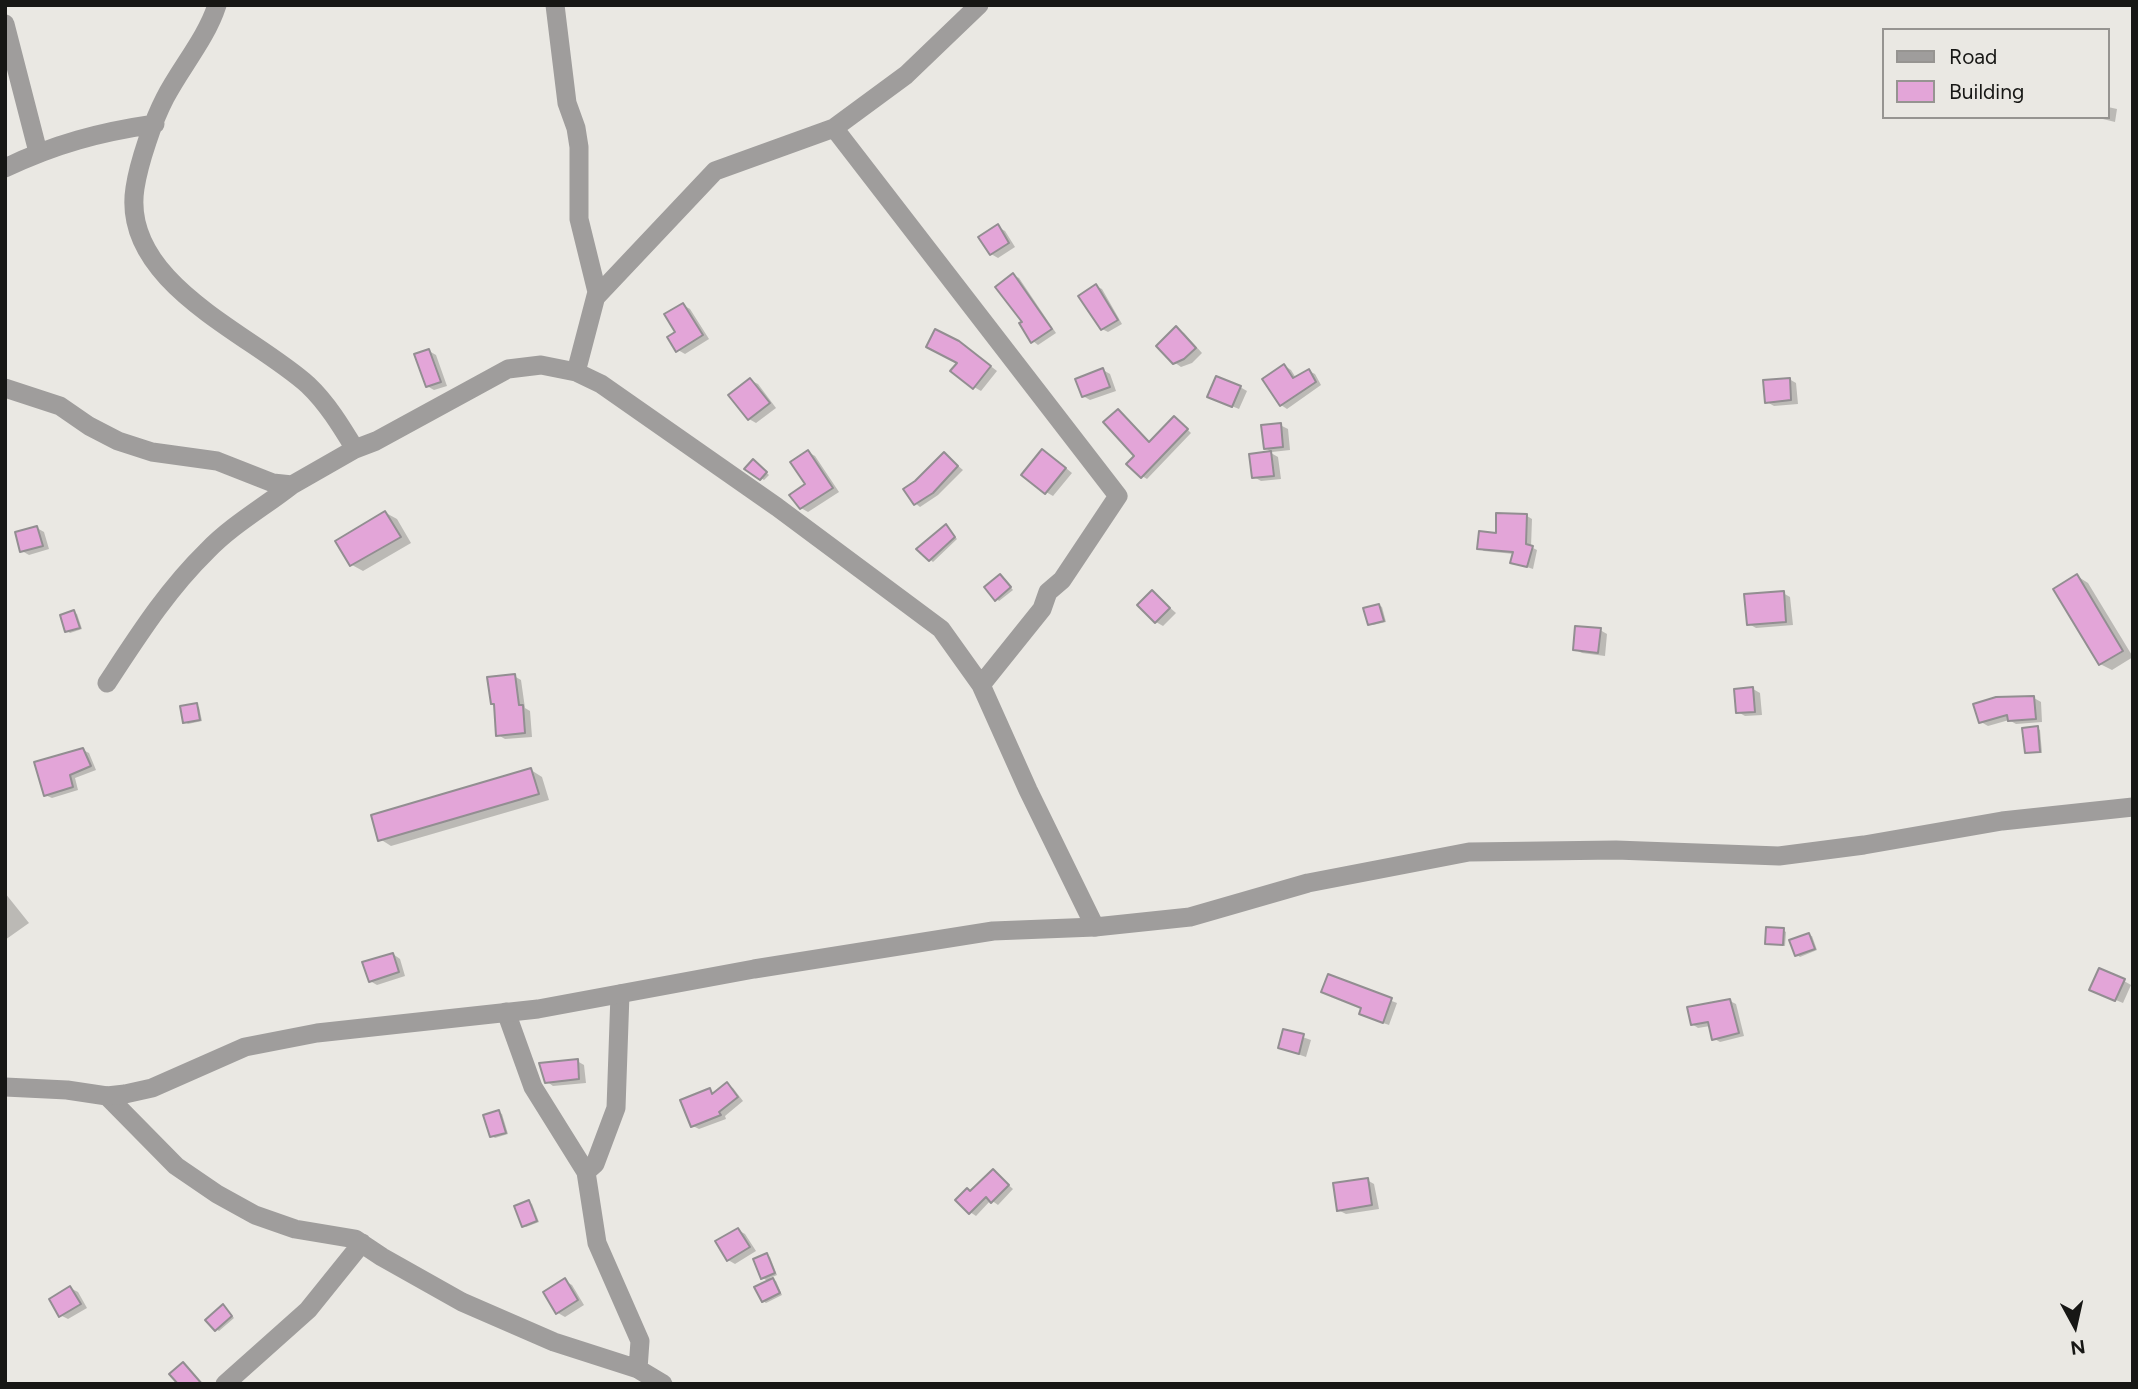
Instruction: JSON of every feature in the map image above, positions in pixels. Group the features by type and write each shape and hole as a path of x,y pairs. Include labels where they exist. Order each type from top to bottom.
{"street":[{"path":"217,5 191,56 164,99 134,189 136,217 144,244 160,271 202,309 309,386 335,416 355,449"},
{"path":"555,5 566,103 576,128 579,147 579,219 595,280 596,297 576,372"},
{"path":"596,297 715,171 834,128 906,75 979,5"},
{"path":"5,24 38,152"},
{"path":"5,168 38,152 107,131 155,124"},
{"path":"834,128 1118,496 1062,580 1048,592 1042,609 981,685"},
{"path":"107,683 169,592 208,549 292,485 508,369 541,365 576,372 612,391 941,629 981,685 1028,790 1095,927"},
{"path":"5,388 60,406 89,426 118,441 152,452 217,461 273,483 292,485"},
{"path":"5,1087 67,1090 107,1096 152,1088 245,1047 317,1033 506,1012 992,931 1095,927 1190,917 1308,883 1469,852 1616,850 1779,856 1864,845 2002,821 2133,807"},
{"path":"586,1172 595,1164 616,1108 620,994"},
{"path":"506,1012 533,1087 586,1172 597,1242 640,1341 638,1369"},
{"path":"107,1096 176,1166 217,1194 255,1215 295,1229 355,1238 382,1257 462,1302 554,1342 638,1369 663,1384"},
{"path":"225,1384 308,1310 362,1243"}],"building":[{"path":"998,224 1009,243 990,255 978,237"},
{"path":"1013,273 1052,329 1031,343 1019,323 1022,322 995,287"},
{"path":"1096,284 1118,320 1101,330 1078,296"},
{"path":"683,303 703,335 676,352 667,337 675,332 664,314"},
{"path":"1176,326 1196,348 1184,359 1173,364 1156,346"},
{"path":"935,329 959,341 991,366 973,389 950,371 957,363 926,347"},
{"path":"429,349 441,382 426,387 414,354"},
{"path":"1284,364 1293,378 1309,369 1316,382 1280,406 1262,379"},
{"path":"1103,368 1110,387 1082,397 1075,379"},
{"path":"1216,376 1241,386 1232,407 1207,397"},
{"path":"750,378 770,403 748,420 728,395"},
{"path":"1790,378 1791,400 1765,403 1763,380"},
{"path":"1118,409 1149,442 1174,416 1188,429 1141,478 1126,464 1134,456 1103,422"},
{"path":"1281,423 1283,447 1264,449 1261,425"},
{"path":"1042,449 1066,468 1045,494 1021,475"},
{"path":"808,450 833,488 800,509 789,495 805,484 790,462"},
{"path":"1271,451 1274,476 1252,478 1249,454"},
{"path":"944,452 958,466 933,493 914,505 903,489 915,481"},
{"path":"753,459 767,472 760,480 744,469"},
{"path":"385,511 401,537 350,566 335,541"},
{"path":"1496,513 1527,514 1526,544 1533,546 1527,567 1510,563 1513,552 1477,549 1479,531 1496,533"},
{"path":"946,524 955,537 929,561 916,549"},
{"path":"37,526 43,546 20,552 15,532"},
{"path":"1000,574 1011,587 995,601 984,587"},
{"path":"2077,574 2123,651 2099,665 2053,589"},
{"path":"1152,590 1170,608 1155,623 1137,605"},
{"path":"1784,591 1786,622 1747,625 1744,594"},
{"path":"1379,604 1384,621 1368,625 1363,608"},
{"path":"74,610 80,628 65,632 60,615"},
{"path":"1575,626 1601,628 1598,653 1573,650"},
{"path":"515,674 519,705 523,705 525,733 496,736 494,704 491,704 487,677"},
{"path":"1753,687 1755,712 1736,713 1734,689"},
{"path":"2034,696 2036,719 2008,721 2007,715 1979,723 1973,704 1996,697"},
{"path":"197,703 200,720 183,723 180,706"},
{"path":"2038,726 2040,752 2025,753 2022,728"},
{"path":"83,748 91,766 70,775 73,787 44,796 34,762"},
{"path":"531,768 539,794 378,841 371,815"},
{"path":"1766,927 1784,928 1783,945 1765,944"},
{"path":"1809,933 1815,949 1795,956 1789,940"},
{"path":"393,953 399,972 369,982 362,962"},
{"path":"2099,968 2125,979 2115,1001 2089,990"},
{"path":"1328,974 1392,998 1383,1023 1359,1014 1361,1008 1321,992"},
{"path":"1730,999 1739,1033 1712,1040 1708,1022 1691,1025 1687,1007"},
{"path":"1283,1029 1304,1034 1299,1054 1278,1048"},
{"path":"578,1059 579,1079 545,1083 539,1063"},
{"path":"727,1082 738,1097 719,1112 721,1115 691,1127 680,1100 710,1088 712,1094"},
{"path":"499,1110 506,1133 490,1137 483,1115"},
{"path":"993,1169 1009,1185 991,1203 986,1197 969,1214 955,1200 967,1188 970,1191"},
{"path":"1368,1178 1372,1205 1337,1211 1333,1183"},
{"path":"529,1200 537,1221 522,1227 514,1206"},
{"path":"738,1228 750,1247 727,1261 715,1241"},
{"path":"767,1253 775,1273 761,1279 753,1259"},
{"path":"565,1278 578,1300 556,1314 543,1292"},
{"path":"773,1278 780,1293 762,1302 754,1287"},
{"path":"70,1286 81,1304 59,1317 49,1299"},
{"path":"223,1304 232,1316 215,1331 205,1320"},
{"path":"183,1362 202,1384 178,1384 169,1374"}]}
